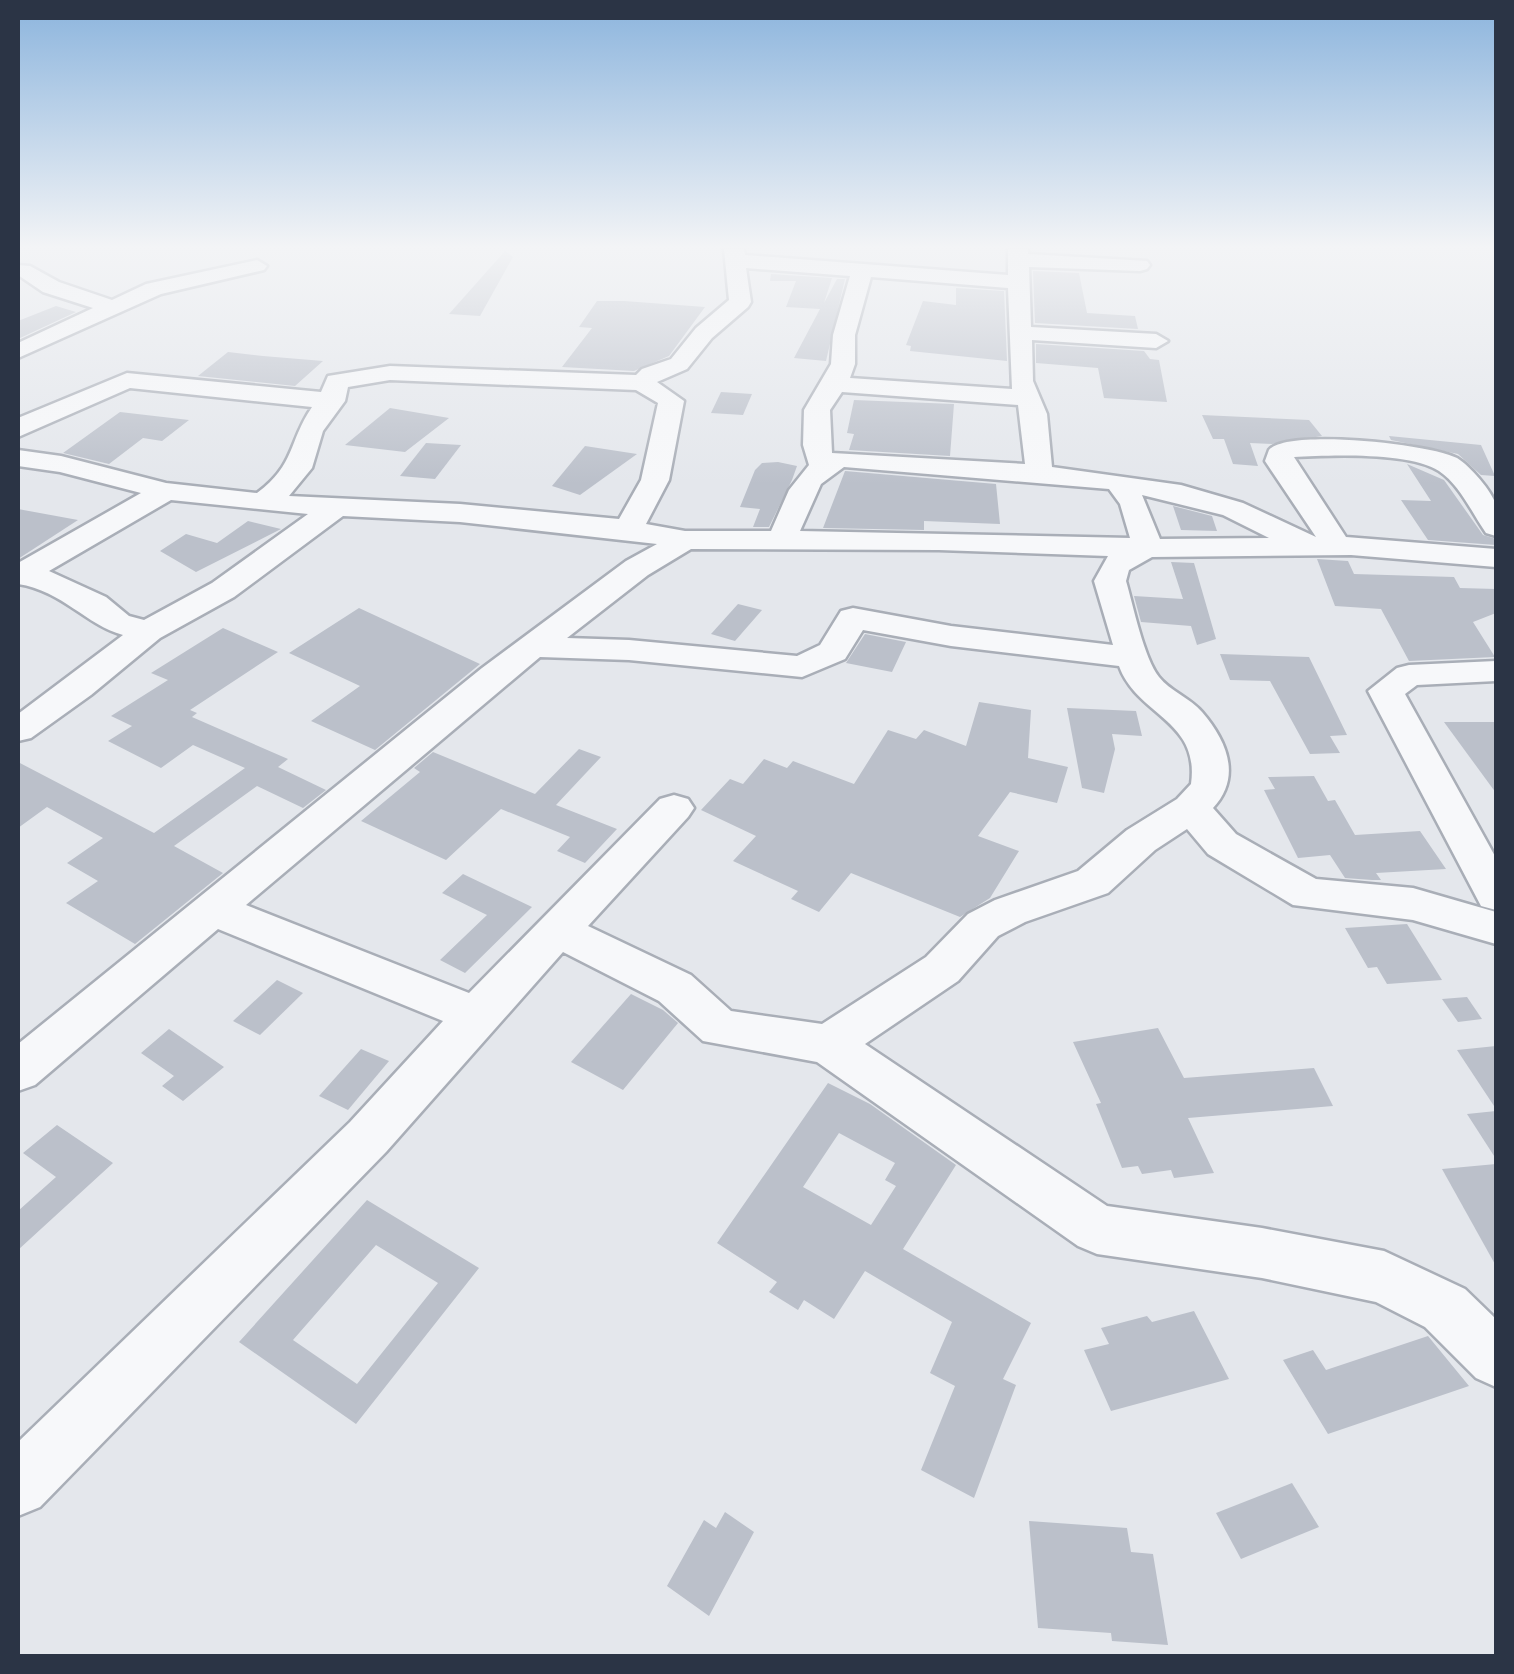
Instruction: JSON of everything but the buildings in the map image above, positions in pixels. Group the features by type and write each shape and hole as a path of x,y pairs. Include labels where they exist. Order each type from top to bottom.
{"street":[{"path":"18,351 68,327"},
{"path":"642,383 650,374 678,364 711,327"},
{"path":"822,464 816,445 817,410 835,384 848,327"},
{"path":"1022,327 1021,381 1034,414 1039,473"},
{"path":"1022,334 1156,342"},
{"path":"262,502 289,479 306,453 305,442 313,424 332,401 337,381 390,373 642,383 671,402 662,422 659,476 646,508 627,529"},
{"path":"18,429 38,416 127,380 332,401"},
{"path":"835,384 1026,398"},
{"path":"1322,546 1318,514 1279,461 1282,450 1322,448 1404,454 1446,464 1496,526"},
{"path":"18,458 61,464 166,491 262,502 627,529 685,540 1147,548 1322,546 1496,558"},
{"path":"782,540 810,476 822,464 862,460 1039,473 1171,491 1232,508 1322,546"},
{"path":"1117,482 1130,494 1147,548"},
{"path":"18,575 166,491"},
{"path":"18,730 79,688 148,630 223,590 336,508"},
{"path":"18,1071 530,647 603,598 637,568 685,540"},
{"path":"828,1044 928,980 984,925 1010,911 1093,882 1141,840 1190,808 1210,788 1212,770 1206,748 1188,718 1147,686 1134,659 1110,582 1110,572 1120,559 1147,548"},
{"path":"18,575 41,578 96,604 116,623 148,630"},
{"path":"530,647 629,650 802,667 833,652 853,618 951,636 1090,650 1134,659"},
{"path":"1496,671 1409,675 1386,691 1496,896"},
{"path":"18,1485 368,1137 477,1014 674,808"},
{"path":"1190,808 1222,844 1308,894 1413,904 1496,928"},
{"path":"215,909 301,948 477,1014"},
{"path":"560,930 675,988 719,1028 828,1044 1097,1229 1384,1276 1445,1308 1496,1358"}]}
